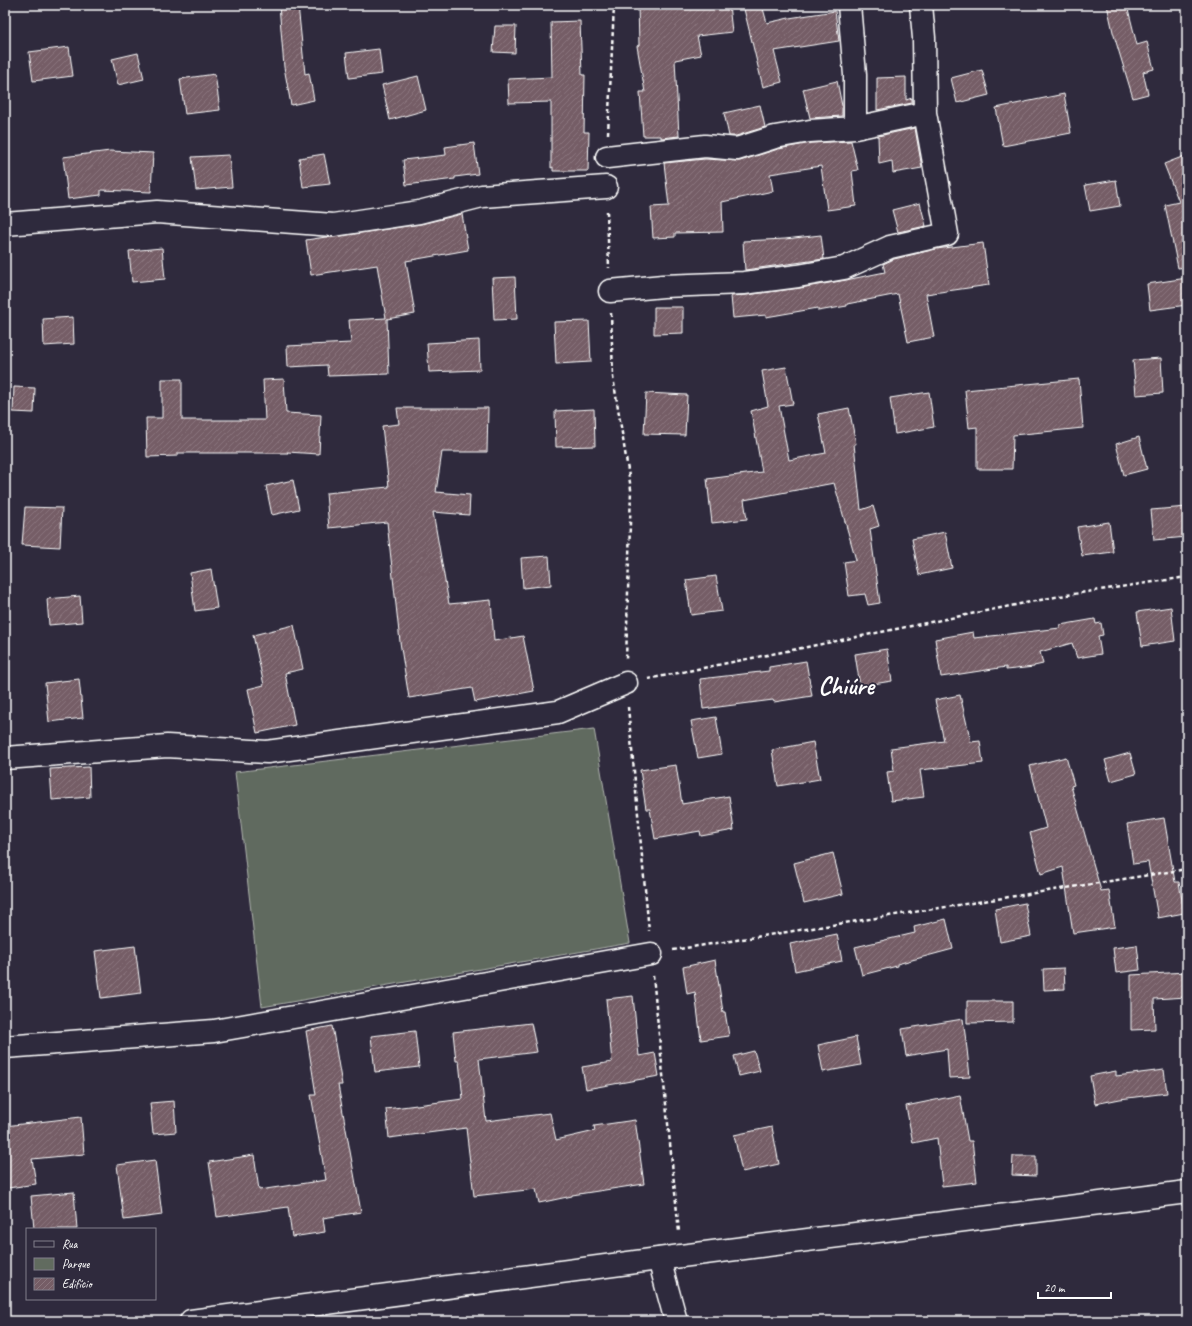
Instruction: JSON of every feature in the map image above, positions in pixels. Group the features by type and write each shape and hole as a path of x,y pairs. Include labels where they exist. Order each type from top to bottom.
{"main road":[{"path":"849,5 855,75 855,128"},
{"path":"610,291 663,286 744,283 798,276 844,268 890,248 947,234 924,113 924,38 921,5"},
{"path":"607,157 705,146 737,149 775,137 810,131 855,128 924,113"},
{"path":"5,224 156,212 333,225 419,212 482,196 606,186"},
{"path":"5,758 167,746 267,752 558,712 626,683"},
{"path":"5,1047 214,1031 651,954"},
{"path":"191,1321 681,1256 1187,1192"},
{"path":"659,1259 676,1321"}],"path":[{"path":"607,157 614,5"},
{"path":"606,186 613,378 631,489 626,683 681,1256"},
{"path":"626,683 1060,596 1187,577"},
{"path":"651,954 1187,869"}],"green space":[{"path":"594,729 630,943 262,1007 235,772"}],"building":[{"path":"279,5 298,5 305,74 309,73 314,100 291,105 284,67"},
{"path":"638,5 729,5 732,32 697,36 701,55 675,60 679,136 661,138 661,136 643,136 640,92 645,92 637,46 639,45"},
{"path":"743,5 762,5 767,23 835,11 839,41 774,51 782,82 763,87"},
{"path":"1107,5 1127,5 1137,45 1147,42 1154,69 1143,72 1148,94 1133,98 1113,32"},
{"path":"580,21 582,75 585,75 584,132 589,132 588,171 553,171 553,167 551,168 551,102 509,103 508,79 552,77 551,22"},
{"path":"495,26 516,26 515,53 493,52"},
{"path":"69,47 73,76 33,81 29,52"},
{"path":"379,49 382,74 349,78 346,53"},
{"path":"138,53 144,79 118,85 112,59"},
{"path":"982,70 989,95 957,103 951,78"},
{"path":"215,74 220,110 185,114 180,79"},
{"path":"418,76 426,110 390,120 382,85"},
{"path":"906,77 906,100 912,98 912,103 877,110 877,78"},
{"path":"837,81 842,106 842,116 810,118 803,89"},
{"path":"1064,94 1071,133 1003,146 996,108"},
{"path":"760,105 765,127 736,136 729,136 724,113"},
{"path":"915,128 922,168 893,173 892,161 879,164 878,136"},
{"path":"851,141 858,170 852,171 856,206 827,210 821,166 770,174 773,191 722,202 723,232 675,233 675,237 653,238 651,207 669,206 664,163 705,159 740,161 778,149 811,143"},
{"path":"474,143 478,174 455,177 455,179 406,185 403,160 446,155 445,147"},
{"path":"110,151 153,153 151,192 101,190 101,195 68,199 63,157"},
{"path":"324,154 330,184 303,187 299,158"},
{"path":"229,155 232,187 196,190 192,157"},
{"path":"1187,155 1187,267 1178,268 1165,205 1179,202 1164,164"},
{"path":"1116,180 1120,206 1090,211 1085,185"},
{"path":"920,203 926,226 898,232 892,210"},
{"path":"462,214 468,250 406,261 415,314 387,319 389,374 328,376 327,365 288,367 287,346 351,343 349,320 386,318 377,265 311,275 306,240 421,224"},
{"path":"821,235 824,259 745,270 743,241 785,239"},
{"path":"983,243 989,285 926,294 934,337 908,342 898,294 818,311 818,308 766,317 766,315 733,318 731,296 800,288 885,272 883,264 894,259 936,249"},
{"path":"162,248 165,279 132,282 129,251"},
{"path":"515,277 517,319 494,320 492,278"},
{"path":"1187,278 1187,305 1150,310 1147,284"},
{"path":"654,307 683,307 683,333 654,334"},
{"path":"73,317 74,344 44,346 43,319"},
{"path":"589,321 591,362 556,364 554,322"},
{"path":"479,340 480,370 429,372 427,343"},
{"path":"1161,358 1163,393 1136,395 1133,360"},
{"path":"786,367 793,404 779,406 789,460 826,453 818,414 849,408 856,444 854,444 861,510 873,506 879,526 870,529 880,603 868,605 865,594 849,596 844,562 856,560 834,483 744,500 747,519 712,523 707,479 762,472 751,411 768,406 762,371"},
{"path":"162,379 182,379 182,420 265,420 263,380 284,379 286,413 321,415 319,454 287,452 288,453 178,453 178,456 147,457 146,418 162,418"},
{"path":"1079,379 1083,428 1013,435 1012,469 977,469 977,427 969,428 965,390"},
{"path":"14,387 35,388 34,413 13,412"},
{"path":"929,392 934,427 895,434 890,398"},
{"path":"646,393 687,395 685,435 644,434"},
{"path":"397,408 488,408 487,452 442,452 436,492 470,495 469,515 433,512 449,604 491,600 494,641 523,636 534,691 475,702 472,688 409,698 400,642 387,522 329,528 326,493 389,487 382,426 399,424"},
{"path":"594,409 595,446 556,447 555,411"},
{"path":"1139,437 1147,469 1124,475 1116,444"},
{"path":"293,480 299,509 272,515 266,486"},
{"path":"25,507 62,508 60,547 22,545"},
{"path":"1187,507 1187,537 1154,540 1151,510"},
{"path":"1109,522 1113,552 1082,556 1077,527"},
{"path":"945,532 952,568 919,575 912,539"},
{"path":"549,556 551,585 523,588 521,558"},
{"path":"211,569 217,608 195,611 190,573"},
{"path":"716,576 722,611 691,615 686,580"},
{"path":"80,596 82,622 49,625 47,599"},
{"path":"1171,607 1175,641 1142,646 1137,612"},
{"path":"1095,619 1096,624 1101,623 1103,635 1098,636 1101,654 1077,658 1072,643 1040,652 1043,664 1034,667 1006,670 1006,667 941,677 935,639 973,632 974,638 1060,628 1060,625"},
{"path":"294,625 303,669 285,673 295,725 257,733 248,689 264,685 253,635"},
{"path":"887,649 892,681 860,686 855,654"},
{"path":"806,661 812,696 774,702 773,700 703,709 700,679 769,671 769,667"},
{"path":"79,679 83,718 49,722 45,683"},
{"path":"960,695 971,742 980,741 983,763 920,770 924,797 891,801 887,772 894,771 891,748 944,741 935,700"},
{"path":"716,717 722,754 698,758 691,721"},
{"path":"813,742 820,779 778,786 772,750"},
{"path":"1130,753 1136,774 1111,781 1105,760"},
{"path":"1066,757 1074,785 1071,786 1101,891 1109,890 1115,927 1073,933 1063,867 1041,874 1030,833 1046,828 1030,766"},
{"path":"676,765 682,804 729,796 734,830 701,836 700,831 655,839 650,809 646,809 640,770"},
{"path":"89,767 90,797 52,800 50,769"},
{"path":"1164,818 1175,882 1179,882 1184,913 1158,918 1148,862 1133,864 1127,824"},
{"path":"833,853 843,894 804,903 794,863"},
{"path":"1025,903 1031,936 1000,942 995,909"},
{"path":"946,919 953,949 862,975 855,947 915,933 914,927"},
{"path":"837,934 842,961 795,971 790,944"},
{"path":"1137,945 1140,970 1116,973 1113,948"},
{"path":"135,946 141,993 101,998 95,951"},
{"path":"715,960 723,1012 725,1012 729,1036 701,1040 695,992 687,994 683,967"},
{"path":"1064,968 1065,989 1044,990 1043,969"},
{"path":"1187,972 1187,997 1154,999 1155,1029 1131,1030 1131,975"},
{"path":"633,996 639,1056 655,1053 659,1076 586,1089 582,1067 612,1062 606,999"},
{"path":"967,1001 1013,1001 1013,1022 967,1023"},
{"path":"963,1019 970,1077 949,1078 947,1049 906,1056 902,1029"},
{"path":"531,1023 537,1052 479,1059 486,1121 550,1113 556,1140 595,1131 594,1126 635,1120 644,1184 572,1195 539,1203 536,1189 474,1196 466,1128 389,1138 386,1109 463,1099 459,1061 456,1061 453,1032"},
{"path":"332,1026 342,1085 338,1085 361,1212 323,1218 325,1232 292,1237 288,1207 217,1217 209,1162 254,1155 259,1190 326,1180 311,1095 316,1095 306,1031"},
{"path":"415,1031 419,1067 375,1072 371,1036"},
{"path":"856,1037 861,1065 823,1072 818,1045"},
{"path":"754,1051 760,1071 739,1076 734,1056"},
{"path":"1164,1070 1167,1093 1095,1104 1090,1076 1116,1071 1116,1076"},
{"path":"960,1095 968,1141 972,1141 977,1182 942,1186 937,1138 913,1143 906,1106"},
{"path":"174,1101 176,1132 153,1134 150,1103"},
{"path":"81,1117 84,1154 32,1159 36,1184 8,1188 5,1165 5,1126"},
{"path":"772,1127 779,1164 742,1172 734,1135"},
{"path":"1013,1156 1036,1156 1036,1176 1012,1175"},
{"path":"155,1160 162,1215 124,1220 117,1165"},
{"path":"74,1192 77,1228 34,1228 31,1196"}],"district":[{"name":"Chiúre","path":"846,686"}]}
